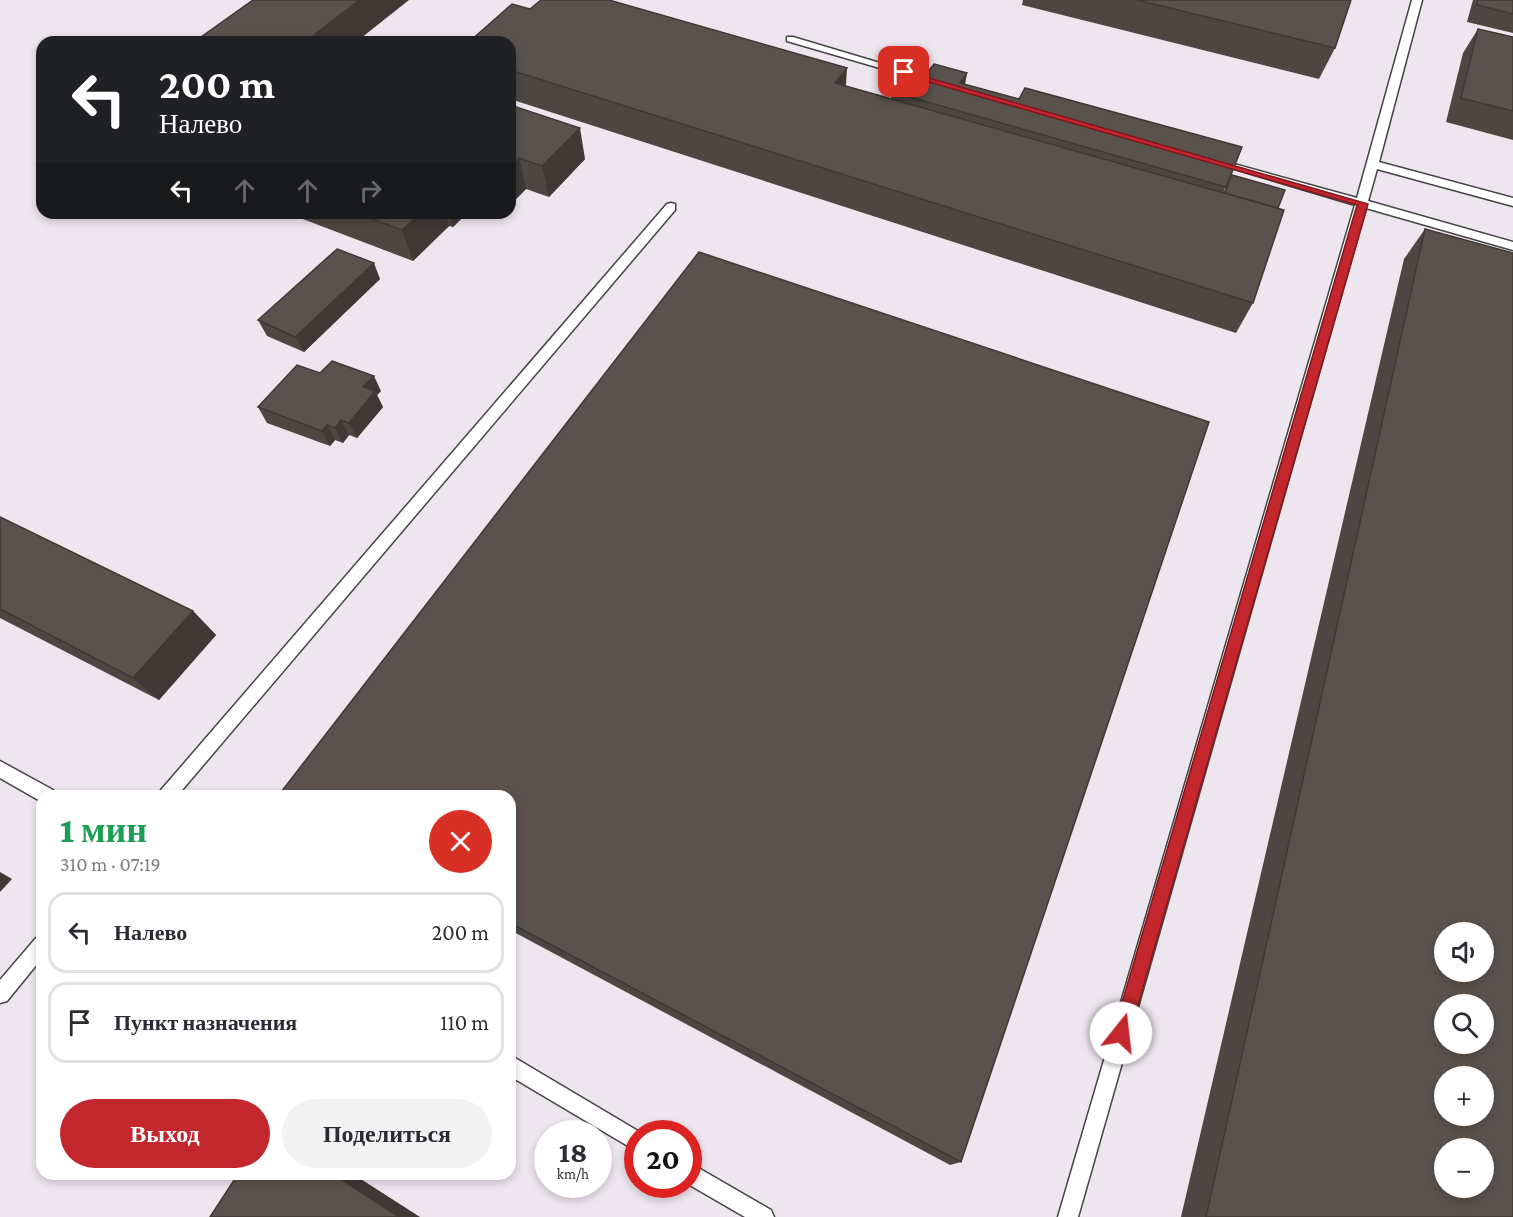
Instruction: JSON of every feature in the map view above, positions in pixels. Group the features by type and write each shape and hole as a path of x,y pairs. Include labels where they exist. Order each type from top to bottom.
{"lane":[{"path":"1068,1217 1362,204 1417,0"},
{"path":"790,39 939,82"},
{"path":"1202,158 1513,246"},
{"path":"1373,164 1513,202"},
{"path":"172,790 671,207"},
{"path":"0,770 36,790"},
{"path":"0,994 36,951"},
{"path":"516,1069 624,1134"},
{"path":"702,1180 764,1217"}],"shaded area":[{"path":"0,0 1513,0 1513,1217 0,1217"}],"building":[{"path":"253,0 359,0 313,36 202,36"},
{"path":"541,0 609,0 847,68 835,83 1284,210 1253,303 516,72 516,36 476,36 512,4 530,9"},
{"path":"1137,0 1351,0 1335,48"},
{"path":"1478,0 1513,0 1513,14 1477,5"},
{"path":"1478,29 1513,37 1513,111 1461,98"},
{"path":"934,64 967,73 960,83 1019,99 1025,88 1242,147 1226,187 892,92 908,69 926,74"},
{"path":"516,107 580,128 542,166 519,158 516,161"},
{"path":"1232,175 1285,190 1278,208 1225,193"},
{"path":"372,219 414,219 402,230"},
{"path":"1425,229 1513,253 1513,1217 1206,1217"},
{"path":"337,249 374,263 295,337 258,320"},
{"path":"699,252 1209,422 961,1162 516,926 516,790 283,790"},
{"path":"332,361 374,376 363,387 375,391 349,423 341,420 335,428 327,425 322,431 258,407 297,365 320,373"},
{"path":"0,517 193,611 133,678 0,609"},
{"path":"234,1180 342,1180 399,1217 210,1217"}],"route":[{"path":"904,72 1362,204 1121,1033"}]}
